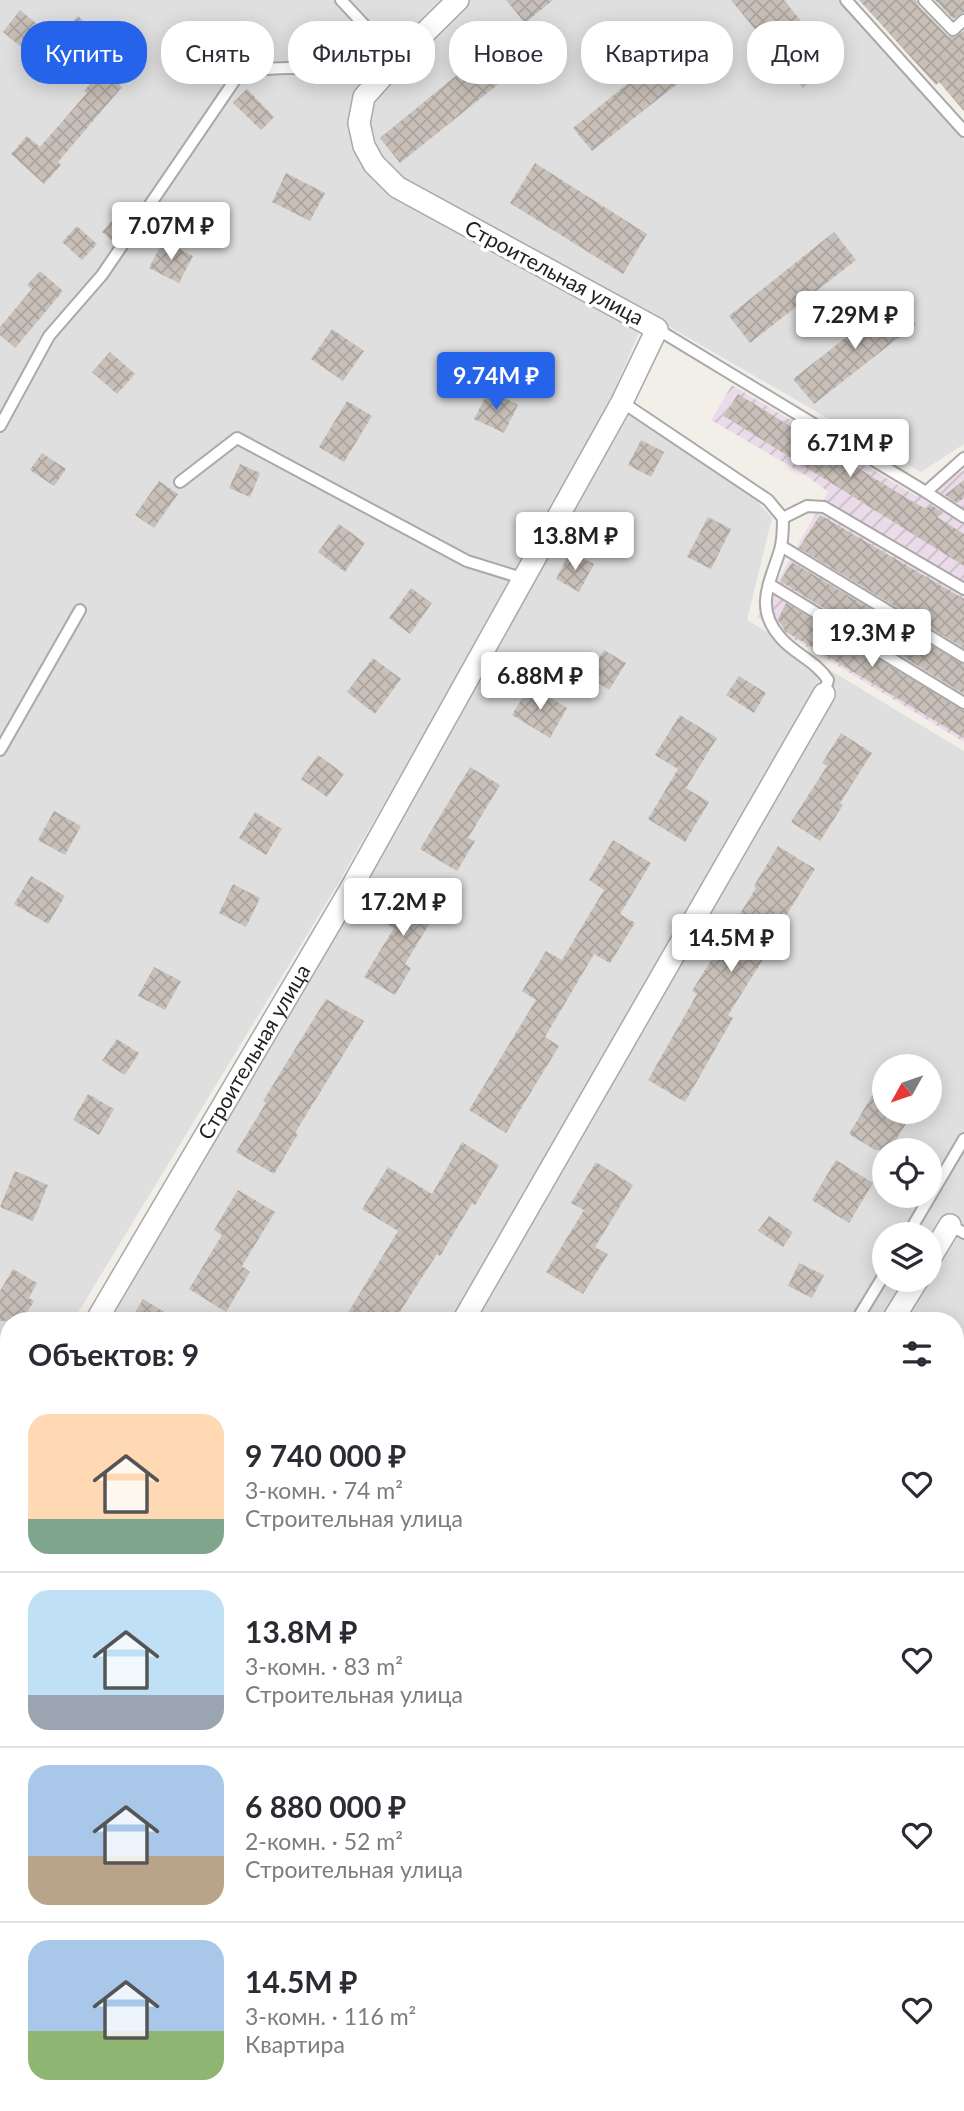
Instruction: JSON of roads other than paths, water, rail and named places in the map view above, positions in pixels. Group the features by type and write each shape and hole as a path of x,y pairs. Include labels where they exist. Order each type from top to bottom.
{"street":[{"name":"Строительная улица","path":"435,23 458,0"},
{"name":"Строительная улица","path":"101,1312 350,890 622,402 657,329 397,187 374,164 364,146 359,123 364,97 374,84"},
{"path":"468,1312 824,694"},
{"path":"942,1246 957,1229"},
{"path":"898,1312 910,1292"}],"lane":[{"path":"341,0 361,21"},
{"path":"846,0 964,131"},
{"path":"924,0 953,30 964,20"},
{"path":"0,426 49,336 102,275 239,74 255,69 288,70"},
{"path":"657,329 964,517"},
{"path":"622,402 768,500 783,518 781,547 765,599 767,619 781,638 822,670 828,680 824,694"},
{"path":"180,482 237,438 467,561 525,579"},
{"path":"926,492 964,458"},
{"path":"783,518 807,506 824,507 964,589"},
{"path":"781,547 964,657"},
{"path":"769,584 964,703"},
{"path":"0,751 80,610"},
{"path":"915,1222 964,1139"},
{"path":"861,1312 874,1292"}]}
